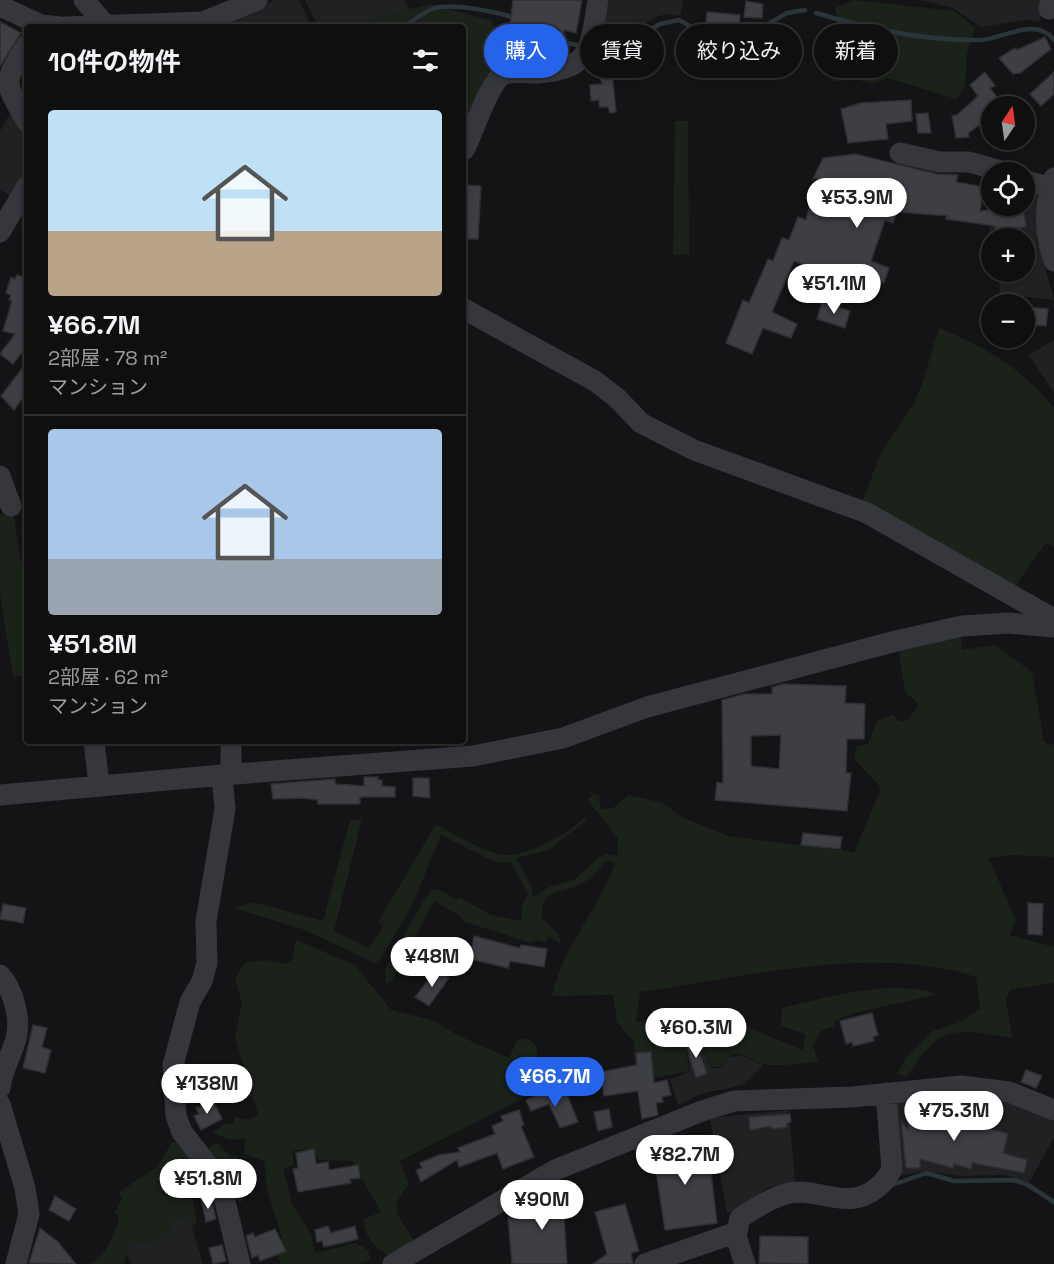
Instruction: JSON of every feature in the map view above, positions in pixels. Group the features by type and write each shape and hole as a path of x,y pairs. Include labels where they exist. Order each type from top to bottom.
{"street":[{"path":"84,0 104,24"},
{"path":"192,24 220,17 257,0"},
{"path":"466,145 494,83 504,75 556,71 571,66 589,50 598,0"},
{"path":"0,6 45,24"},
{"path":"24,50 7,80 7,87 24,117"},
{"path":"900,153 940,162 969,162 981,165"},
{"path":"1035,181 1052,183 1046,233 1054,261"},
{"path":"0,232 24,191"},
{"path":"466,310 595,381 641,423 694,450 867,513 1054,619"},
{"path":"0,476 13,506"},
{"path":"0,795 227,774 409,762 514,750 563,738 647,707 896,641 962,626 1008,623 1054,627"},
{"path":"94,744 99,786"},
{"path":"231,744 225,809 206,921 207,963 202,981 190,1002 173,1065 176,1116 182,1132 213,1172 223,1193 240,1264"},
{"path":"0,975 7,982 16,1004 16,1039 0,1088"},
{"path":"393,1264 555,1170 716,1106 748,1100 819,1099 961,1086 1022,1095 1054,1110"},
{"path":"745,1264 737,1232 740,1218 770,1201 798,1192 851,1200 869,1195 888,1178 892,1169 886,1093"},
{"path":"1,1116 25,1188 29,1214 16,1264"},
{"path":"645,1264 650,1260 737,1232"}],"shaded area":[{"path":"275,0 299,0 311,24 215,24"},
{"path":"305,0 404,0 412,12 390,24 317,24"},
{"path":"604,0 683,0 680,16 667,14 645,24 600,24"},
{"path":"855,0 955,11 975,28 967,53 965,87 956,99 888,78 898,78 898,24 838,24 835,8"},
{"path":"919,0 1045,0 1040,22 1025,20 981,27 953,8"},
{"path":"430,4 493,21 493,24 484,24 484,78 493,78 472,112 466,110 466,24 367,24 380,17"},
{"path":"832,78 888,78 872,84 855,79 835,82"},
{"path":"12,110 24,128 24,181 15,198 0,190 0,131"},
{"path":"675,121 688,121 689,254 673,255"},
{"path":"1035,190 1038,191 1037,240 1054,300 1035,298 1035,294 999,294 1000,282 1035,282 1035,228 990,228 993,216 1035,216"},
{"path":"939,328 1002,360 1029,381 1054,408 1054,547 1046,543 1013,589 862,503 880,454 914,403"},
{"path":"1054,340 1054,393 1029,355"},
{"path":"13,511 24,579 24,677 13,676 0,594 0,514"},
{"path":"960,632 962,650 995,645 1032,672 1044,742 1054,745 1054,857 1012,855 989,858 1016,921 1010,935 1054,947 1054,983 1010,989 1006,1000 1012,1038 962,1032 950,1034 930,1047 907,1077 897,1074 906,1058 933,1031 958,1023 980,1009 976,977 937,968 896,963 809,966 640,992 636,1022 722,1017 803,1050 805,1034 781,1026 782,1008 841,994 880,989 899,988 939,994 859,1012 836,1020 833,1027 822,1030 813,1046 818,1062 769,1065 738,1054 727,1059 720,1067 711,1067 706,1051 687,1053 689,1071 636,1082 634,1042 617,1022 613,995 552,996 557,978 572,945 608,881 615,864 610,860 583,883 553,894 544,901 542,918 558,934 562,944 549,937 545,943 537,940 531,943 462,921 463,918 434,901 392,980 386,985 385,970 425,898 432,890 438,889 457,900 459,897 491,915 521,921 522,906 528,894 511,862 497,863 441,835 412,906 380,960 374,963 305,930 234,908 253,902 323,921 350,820 362,819 334,931 369,948 383,926 378,922 436,824 489,851 505,855 515,854 536,848 569,830 585,817 585,809 586,821 549,850 516,858 533,889 531,894 534,897 551,886 574,880 598,858 607,854 617,856 618,839 587,799 592,796 589,791 599,796 601,809 613,808 629,795 663,803 682,817 728,836 854,852 881,789 854,758 857,746 868,744 877,721 893,715 900,722 909,719 919,704 905,692 898,645"},
{"path":"296,940 355,965 391,1010 435,1021 455,1034 509,1058 517,1040 526,1038 537,1046 537,1065 552,1068 555,1082 400,1161 409,1185 398,1201 398,1214 415,1242 389,1256 375,1245 366,1231 364,1219 381,1212 352,1161 320,1160 310,1149 293,1151 294,1165 283,1169 293,1206 311,1234 315,1253 356,1243 368,1250 370,1260 356,1264 281,1264 275,1249 282,1239 267,1188 264,1161 244,1154 245,1139 228,1140 213,1132 226,1123 233,1124 235,1117 250,1120 258,1114 254,1099 242,1089 248,1081 235,1037 242,1003 235,979 245,962 266,960 284,964 292,960"},
{"path":"705,1052 711,1068 720,1068 728,1058 741,1055 763,1065 743,1085 701,1094 678,1105 670,1079 690,1072 688,1054"},
{"path":"951,1095 1003,1099 1043,1114 1054,1122 1054,1137 1029,1183 1005,1175 961,1176 924,1171 894,1177 889,1101"},
{"path":"789,1110 795,1182 769,1187 727,1214 710,1118"},
{"path":"172,1142 189,1143 207,1151 212,1144 219,1144 230,1156 238,1156 244,1200 240,1203 226,1189 210,1188 210,1194 192,1196 197,1224 191,1225 189,1216 169,1220 171,1235 125,1247 127,1254 124,1264 90,1264 101,1256 115,1231 119,1217 115,1213 122,1199 119,1192 157,1167"},
{"path":"189,1216 203,1264 131,1264 124,1247 171,1235 169,1220"}],"building":[{"path":"513,0 582,0 576,33 568,31 568,24 510,24"},
{"path":"746,1 763,4 762,18 744,17"},
{"path":"707,12 740,15 739,24 706,23"},
{"path":"0,22 21,33 0,66"},
{"path":"1045,37 1051,49 1020,73 1013,74 999,58 1015,48 1017,50"},
{"path":"985,72 995,86 990,88 996,96 981,96 981,124 968,133 969,137 956,138 952,116 957,115 978,96 970,85"},
{"path":"1054,72 1054,94 1041,106 1035,96 1030,94"},
{"path":"600,78 613,78 616,112 610,113 608,107 599,107 599,100 591,101 590,85 602,84"},
{"path":"911,100 912,121 886,124 888,139 848,143 841,109 861,103"},
{"path":"928,113 931,133 918,133 916,114"},
{"path":"855,154 937,174 958,175 956,182 981,186 981,216 1024,216 1026,227 995,228 995,226 946,219 946,216 949,216 897,212 893,223 885,220 871,261 889,268 884,283 856,274 855,278 851,276 850,281 794,261 772,312 797,324 791,338 763,328 752,354 726,343 743,300 749,303 768,259 773,261 782,238 789,240 798,217 806,220 810,204 814,204 817,178 813,179 823,158"},
{"path":"466,185 481,186 478,239 466,239"},
{"path":"17,275 24,277 24,348 13,364 0,354 15,334 3,331 12,301 9,300 11,295 6,293 11,277 15,279"},
{"path":"822,302 850,311 845,328 817,319"},
{"path":"1035,308 1048,309 1046,326 1035,325"},
{"path":"24,366 24,396 14,410 1,396"},
{"path":"783,684 846,686 845,703 865,704 864,739 847,739 846,773 851,773 847,811 715,800 717,782 723,783 722,700 744,694 772,694 772,687","holes":["781,735 779,769 751,766 751,736"]},
{"path":"364,777 378,777 378,780 382,780 382,786 395,787 395,797 360,797 360,804 318,804 318,800 302,798 273,799 271,784 335,779 335,784 364,786"},
{"path":"413,778 429,778 430,798 413,796"},
{"path":"803,833 842,837 840,849 801,845"},
{"path":"1028,903 1043,904 1042,935 1028,934"},
{"path":"3,904 26,908 23,923 0,919"},
{"path":"474,936 520,948 521,945 547,949 544,967 510,961 508,968 470,959"},
{"path":"436,970 449,978 429,1006 415,997"},
{"path":"872,1013 878,1035 873,1037 874,1041 853,1046 852,1042 846,1044 840,1021"},
{"path":"33,1025 47,1028 42,1047 51,1050 45,1073 23,1068"},
{"path":"694,1039 707,1073 696,1078 685,1042"},
{"path":"651,1052 654,1083 667,1080 671,1095 662,1097 663,1102 656,1103 658,1115 642,1119 638,1091 604,1096 600,1072 637,1065 636,1053"},
{"path":"1026,1070 1042,1076 1036,1088 1021,1082"},
{"path":"546,1091 550,1100 567,1094 578,1122 560,1128 549,1104 531,1111 526,1100"},
{"path":"213,1101 222,1119 201,1130 194,1116 199,1114 196,1108"},
{"path":"907,1104 921,1104 921,1107 1008,1134 1003,1153 1027,1160 1024,1173 972,1163 971,1169 954,1164 953,1168 920,1159 920,1168 906,1168 901,1121 908,1130"},
{"path":"609,1109 612,1127 598,1131 594,1112"},
{"path":"519,1110 524,1125 521,1126 534,1157 503,1169 497,1153 459,1167 457,1160 421,1182 416,1170 422,1168 420,1163 439,1155 460,1152 458,1148 495,1134 492,1126 503,1121 501,1116"},
{"path":"790,1114 791,1122 787,1123 787,1127 772,1129 771,1126 750,1130 749,1117"},
{"path":"695,1137 697,1159 709,1156 717,1223 665,1230 655,1165 666,1162 662,1142"},
{"path":"314,1149 316,1164 328,1162 329,1170 358,1165 360,1178 350,1179 351,1183 298,1192 293,1169 298,1168 296,1153"},
{"path":"571,1191 572,1215 564,1216 567,1264 512,1264 508,1218 531,1216 530,1199 540,1193"},
{"path":"55,1196 76,1209 69,1221 49,1210"},
{"path":"211,1198 216,1219 206,1222 201,1200"},
{"path":"625,1204 639,1251 631,1253 633,1264 593,1264 607,1254 595,1212"},
{"path":"328,1226 331,1233 355,1226 358,1239 324,1247 322,1241 317,1242 315,1230"},
{"path":"40,1228 58,1242 76,1264 29,1263"},
{"path":"275,1229 286,1251 260,1261 258,1255 252,1258 246,1236 253,1233 255,1237"},
{"path":"760,1236 808,1237 808,1264 759,1263"},
{"path":"222,1245 226,1261 213,1264 209,1248"}],"waterway":[{"path":"408,24 432,9 440,7 474,9 517,19"},
{"path":"660,24 679,20 715,40 727,42 758,30 787,13 805,10"},
{"path":"816,13 876,29 917,36 980,40 1029,29 1047,33 1054,40"},
{"path":"568,43 580,46"},
{"path":"892,1185 926,1173 954,1181 1014,1180 1028,1185 1054,1202"}]}
